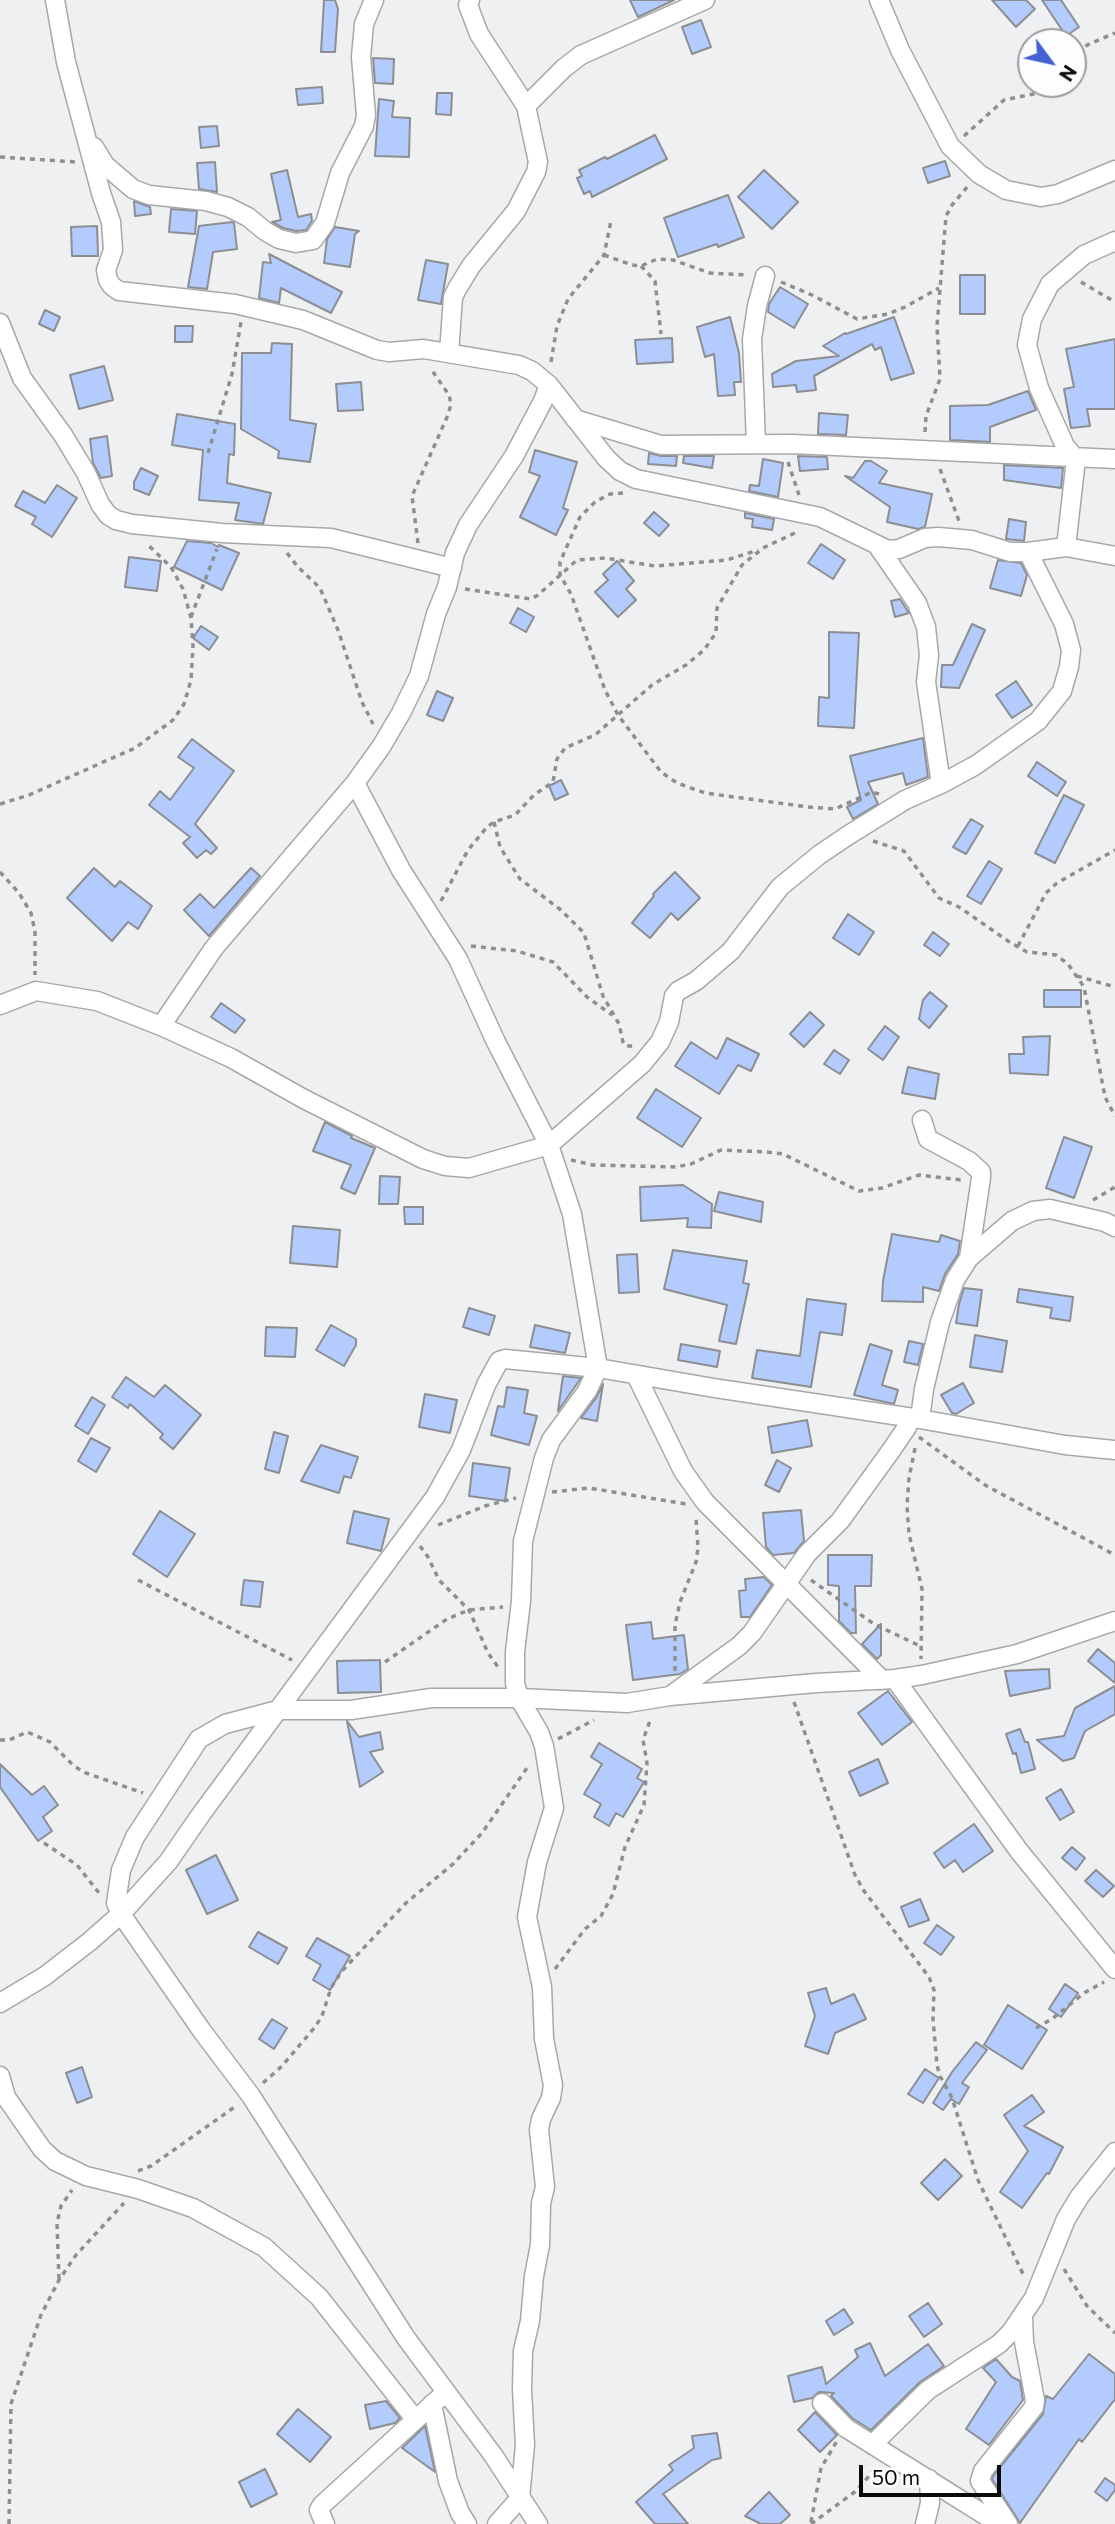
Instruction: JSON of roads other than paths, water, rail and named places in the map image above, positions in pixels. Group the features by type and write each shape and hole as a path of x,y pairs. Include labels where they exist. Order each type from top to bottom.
{"street":[{"path":"55,0 66,62 92,163 111,222 113,250 106,270 112,286 119,290 244,306 303,320 377,350 389,352 424,349 519,365 532,371 548,385 606,458 620,471 636,480 822,518 888,550 899,550 925,538 938,537 972,540 1010,552 1066,547 1115,556"},
{"path":"84,133 105,165 133,189 149,195 206,201 228,207 248,217 265,232 279,239 296,243 313,240 326,223 340,173 364,126 366,115 361,57 364,24 374,0"},
{"path":"449,353 453,298 457,289 471,267 516,211 536,172 538,156 526,106 479,34 468,5 470,0"},
{"path":"526,106 581,55 705,0"},
{"path":"880,0 900,51 950,146 979,174 1006,190 1041,197 1058,194 1115,170"},
{"path":"1066,547 1076,458 1065,446 1039,388 1027,345 1032,319 1050,284 1084,255 1115,241"},
{"path":"756,444 752,339 765,276"},
{"path":"0,323 22,378 63,435 108,515 124,523 222,533 331,538 452,568"},
{"path":"161,1026 214,948 355,783 381,747 419,676 455,553 468,525 514,456 543,401 548,385"},
{"path":"576,419 661,445 782,444 1115,459"},
{"path":"877,545 917,603 926,627 929,655 926,682 942,784"},
{"path":"0,1005 36,991 97,1001 231,1058 304,1099 444,1166 468,1168 551,1151 642,1065 660,1042 668,1022 671,1003 678,991 695,981 731,951 780,887 847,835 905,800 976,765 1038,721 1062,691 1069,667 1070,650 1064,624 1028,552"},
{"path":"355,783 401,870 477,995 496,1042 551,1151 572,1214 598,1368 587,1391 551,1440 523,1541 521,1601 515,1652 517,1690 544,1746 554,1808 537,1862 527,1917 542,1987 544,2039 553,2085 539,2130 545,2187 541,2203 540,2245 530,2321 523,2351 525,2445 520,2498 497,2524"},
{"path":"922,1120 928,1139 969,1161 981,1172 969,1258"},
{"path":"669,1695 739,1646 752,1633 790,1576 840,1521 913,1425 940,1322 955,1280 969,1258 1012,1221 1033,1211 1050,1209 1105,1222 1115,1227"},
{"path":"0,2003 45,1976 89,1942 118,1908 168,1863 435,1497 461,1450 486,1385 499,1361 505,1359 598,1368 913,1425 1115,1450"},
{"path":"635,1375 700,1504 790,1576 889,1679 1111,1975"},
{"path":"538,2524 493,2455 439,2398 406,2338 251,2096 202,2031 118,1908 121,1870 135,1837 199,1739 225,1724 278,1710 351,1710 431,1698 517,1690 627,1703 669,1695 889,1679 922,1675 1017,1654 1115,1621"},
{"path":"0,2076 3,2094 42,2149 61,2165 86,2176 138,2189 193,2208 264,2247 319,2297 415,2419"},
{"path":"881,2448 928,2390 999,2344 1023,2317 1056,2248 1066,2219 1080,2196 1115,2152"},
{"path":"1008,2524 980,2481 983,2471 1034,2407 1023,2317"},
{"path":"325,2524 319,2510 322,2505 439,2398"},
{"path":"439,2398 448,2481 467,2524"},
{"path":"822,2403 846,2428 999,2524"},
{"path":"925,2524 930,2503 929,2479"}]}
